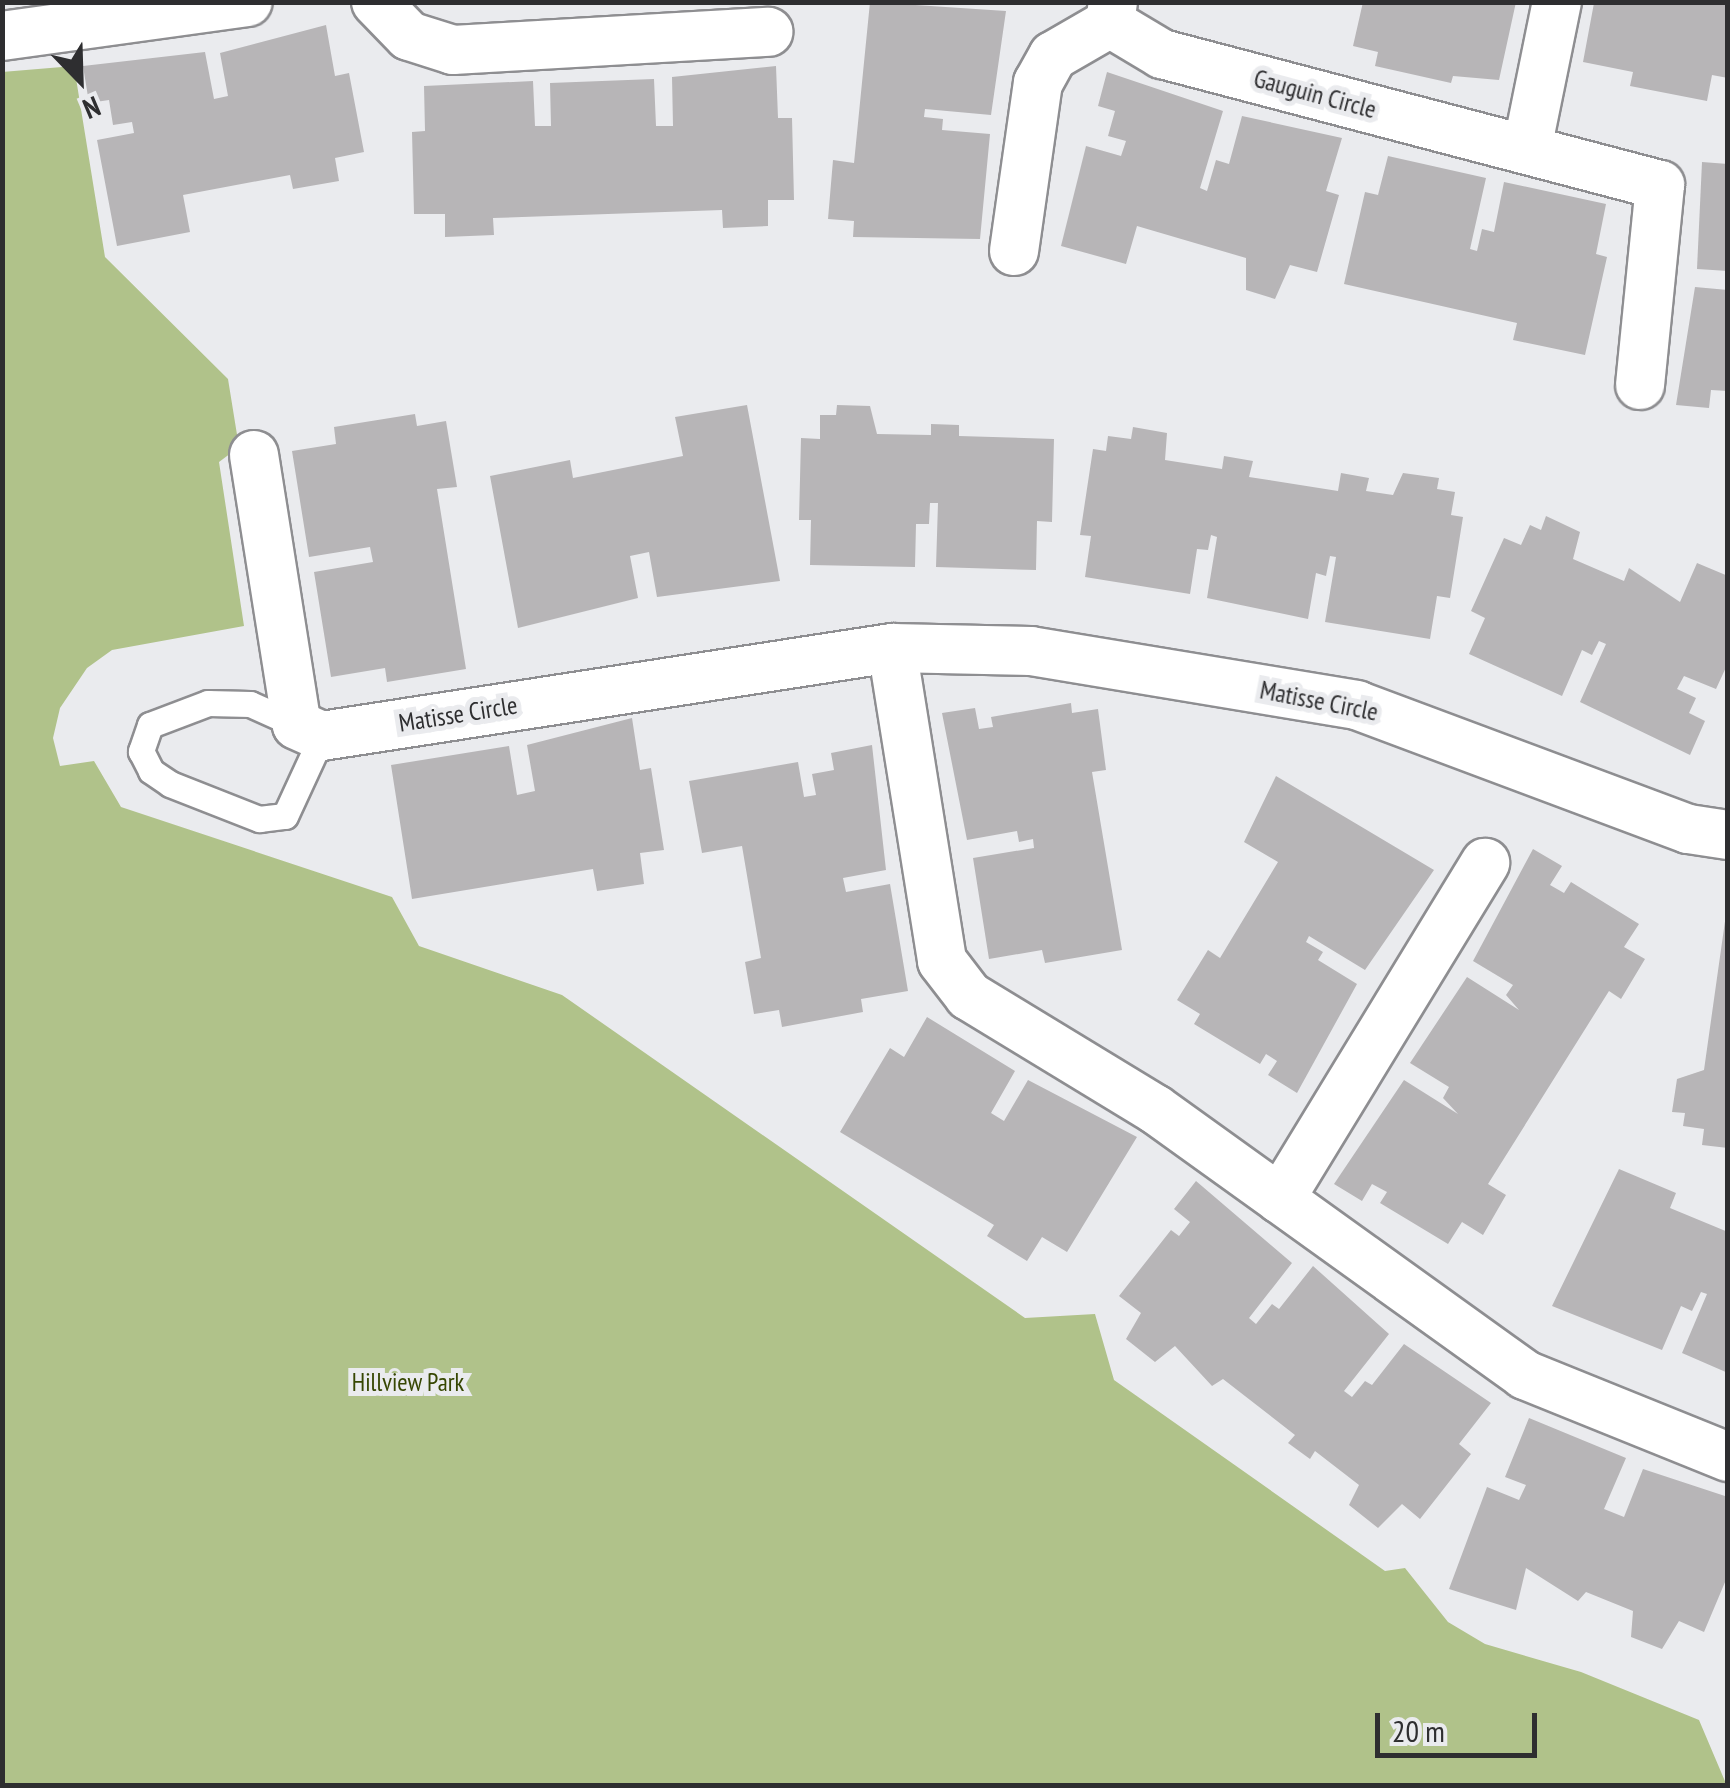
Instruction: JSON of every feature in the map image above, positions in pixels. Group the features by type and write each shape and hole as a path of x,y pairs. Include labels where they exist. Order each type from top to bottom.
{"street":[{"path":"2,36 41,18 248,2"},
{"path":"376,2 409,36 453,50 674,20 768,32"},
{"path":"1527,149 1557,2"},
{"name":"Gauguin Circle","path":"1014,251 1038,83 1052,56 1111,13 1162,54 1660,184 1640,385"},
{"path":"254,455 309,730"},
{"path":"892,648 942,961 969,996 1155,1110 1525,1375 1728,1458"},
{"name":"Matisse Circle","path":"309,730 892,648 1031,651 1357,705 1688,829 1728,835"},
{"path":"1280,1199 1485,862"}],"lane":[{"path":"208,703 250,704 309,730 285,816 259,819 170,784 151,771 141,751 150,724 208,703"}],"green space":[{"name":"Hillview Park","path":"74,66 105,257 228,379 239,447 219,462 244,626 112,650 87,668 60,708 53,738 60,766 94,761 121,807 392,897 419,946 562,995 1025,1318 1095,1314 1114,1380 1385,1571 1405,1568 1448,1622 1485,1644 1581,1672 1699,1720 1727,1786 3,1785 2,72"}],"building":[{"path":"870,2 1006,11 991,115 925,109 924,117 943,119 942,130 990,134 980,239 853,237 854,221 828,219 833,160 854,163"},
{"path":"1363,2 1516,2 1499,80 1453,76 1451,83 1375,66 1378,52 1353,46"},
{"path":"1728,2 1728,78 1712,75 1707,101 1630,86 1633,72 1583,62 1594,3"},
{"path":"326,25 335,76 349,73 364,152 335,158 339,181 293,189 290,175 183,195 190,232 117,246 97,140 134,133 132,122 113,125 109,100 89,103 83,66 205,52 214,99 228,96 220,53"},
{"path":"776,66 778,118 792,118 794,200 768,200 768,226 723,228 722,210 493,218 494,235 445,237 445,214 414,214 412,132 425,131 424,86 533,81 535,126 551,126 550,83 654,79 656,126 673,126 672,77"},
{"path":"1107,72 1223,111 1200,188 1207,191 1216,160 1229,164 1242,116 1342,138 1326,191 1339,195 1317,272 1290,265 1275,299 1246,290 1246,258 1137,226 1126,264 1061,246 1086,146 1121,156 1126,141 1108,136 1115,111 1098,106"},
{"path":"1388,156 1486,178 1470,249 1477,251 1482,229 1494,232 1504,182 1606,204 1596,254 1607,257 1585,355 1513,340 1517,323 1344,284 1365,192 1378,195"},
{"path":"1702,162 1728,164 1728,271 1697,269"},
{"path":"1695,287 1728,290 1728,391 1711,390 1709,408 1676,405"},
{"path":"747,405 780,581 657,597 649,552 630,556 638,598 518,628 490,476 570,460 573,478 683,456 675,417"},
{"path":"837,405 870,406 877,434 931,435 931,424 959,425 959,436 1054,439 1052,522 1037,521 1036,570 936,567 938,503 930,503 929,524 916,524 915,567 810,565 811,520 799,520 801,438 820,439 820,415 836,415"},
{"path":"415,414 417,426 446,421 457,487 437,489 466,669 387,682 385,668 331,677 314,572 373,562 370,547 309,557 292,451 336,444 334,427"},
{"path":"1133,427 1167,433 1165,460 1222,469 1224,456 1253,461 1249,477 1338,491 1341,473 1369,478 1366,491 1393,495 1403,473 1439,478 1437,489 1455,492 1451,515 1463,517 1450,598 1437,596 1430,639 1325,622 1336,557 1330,556 1326,576 1316,573 1308,619 1207,598 1217,537 1211,535 1208,550 1197,549 1190,594 1085,577 1091,536 1080,535 1093,449 1106,451 1108,436 1131,439"},
{"path":"1546,516 1580,532 1573,559 1624,581 1629,568 1680,602 1697,563 1728,576 1728,663 1716,689 1684,676 1677,689 1696,698 1689,713 1705,721 1690,755 1580,702 1606,644 1599,641 1592,655 1582,650 1562,696 1469,654 1485,618 1471,611 1504,538 1521,545 1530,525 1541,530"},
{"path":"1071,703 1072,713 1098,709 1106,770 1092,772 1122,950 1045,963 1042,950 989,959 973,858 1034,848 1033,839 1019,842 1017,831 967,840 942,713 975,708 979,729 993,727 991,717"},
{"path":"632,718 640,770 651,768 664,850 640,853 644,884 597,891 593,869 412,899 391,765 509,746 517,795 535,791 527,745"},
{"path":"872,745 886,870 843,878 846,892 890,884 908,991 861,999 863,1012 782,1027 779,1010 754,1014 745,962 761,958 742,846 702,853 689,781 798,762 804,797 816,795 812,774 834,770 831,753"},
{"path":"1276,776 1434,870 1365,970 1309,936 1306,942 1323,952 1318,960 1357,984 1297,1093 1268,1075 1277,1061 1266,1054 1260,1064 1194,1024 1200,1014 1177,1000 1208,950 1220,958 1278,862 1244,842"},
{"path":"1533,849 1562,866 1550,885 1564,893 1571,882 1639,924 1624,947 1645,959 1621,999 1609,991 1488,1184 1506,1195 1483,1235 1462,1222 1448,1244 1380,1203 1387,1192 1372,1184 1362,1201 1334,1184 1404,1080 1458,1114 1443,1098 1449,1087 1410,1063 1467,977 1519,1010 1506,995 1513,985 1473,961"},
{"path":"1728,900 1728,1148 1702,1145 1704,1129 1683,1126 1685,1113 1672,1112 1677,1079 1704,1070"},
{"path":"927,1017 1015,1071 991,1113 1004,1121 1028,1080 1137,1137 1067,1252 1042,1237 1027,1261 987,1236 994,1225 840,1132 890,1048 904,1057"},
{"path":"1619,1169 1676,1193 1670,1208 1728,1232 1728,1373 1682,1353 1707,1294 1701,1292 1692,1311 1681,1306 1662,1350 1552,1306"},
{"path":"1196,1181 1292,1263 1249,1318 1256,1324 1272,1304 1279,1309 1313,1266 1389,1334 1344,1391 1352,1397 1365,1381 1372,1385 1404,1344 1491,1403 1459,1444 1471,1454 1420,1519 1402,1504 1378,1528 1349,1505 1359,1485 1315,1451 1310,1459 1288,1443 1295,1435 1223,1379 1212,1386 1175,1346 1155,1362 1126,1339 1141,1313 1119,1296 1171,1230 1179,1236 1190,1222 1174,1209"},
{"path":"1529,1418 1626,1458 1604,1509 1624,1517 1643,1469 1728,1497 1728,1575 1704,1632 1679,1621 1662,1649 1631,1637 1633,1611 1586,1592 1578,1601 1526,1568 1516,1610 1449,1589 1487,1487 1519,1500 1526,1485 1505,1477"}]}
